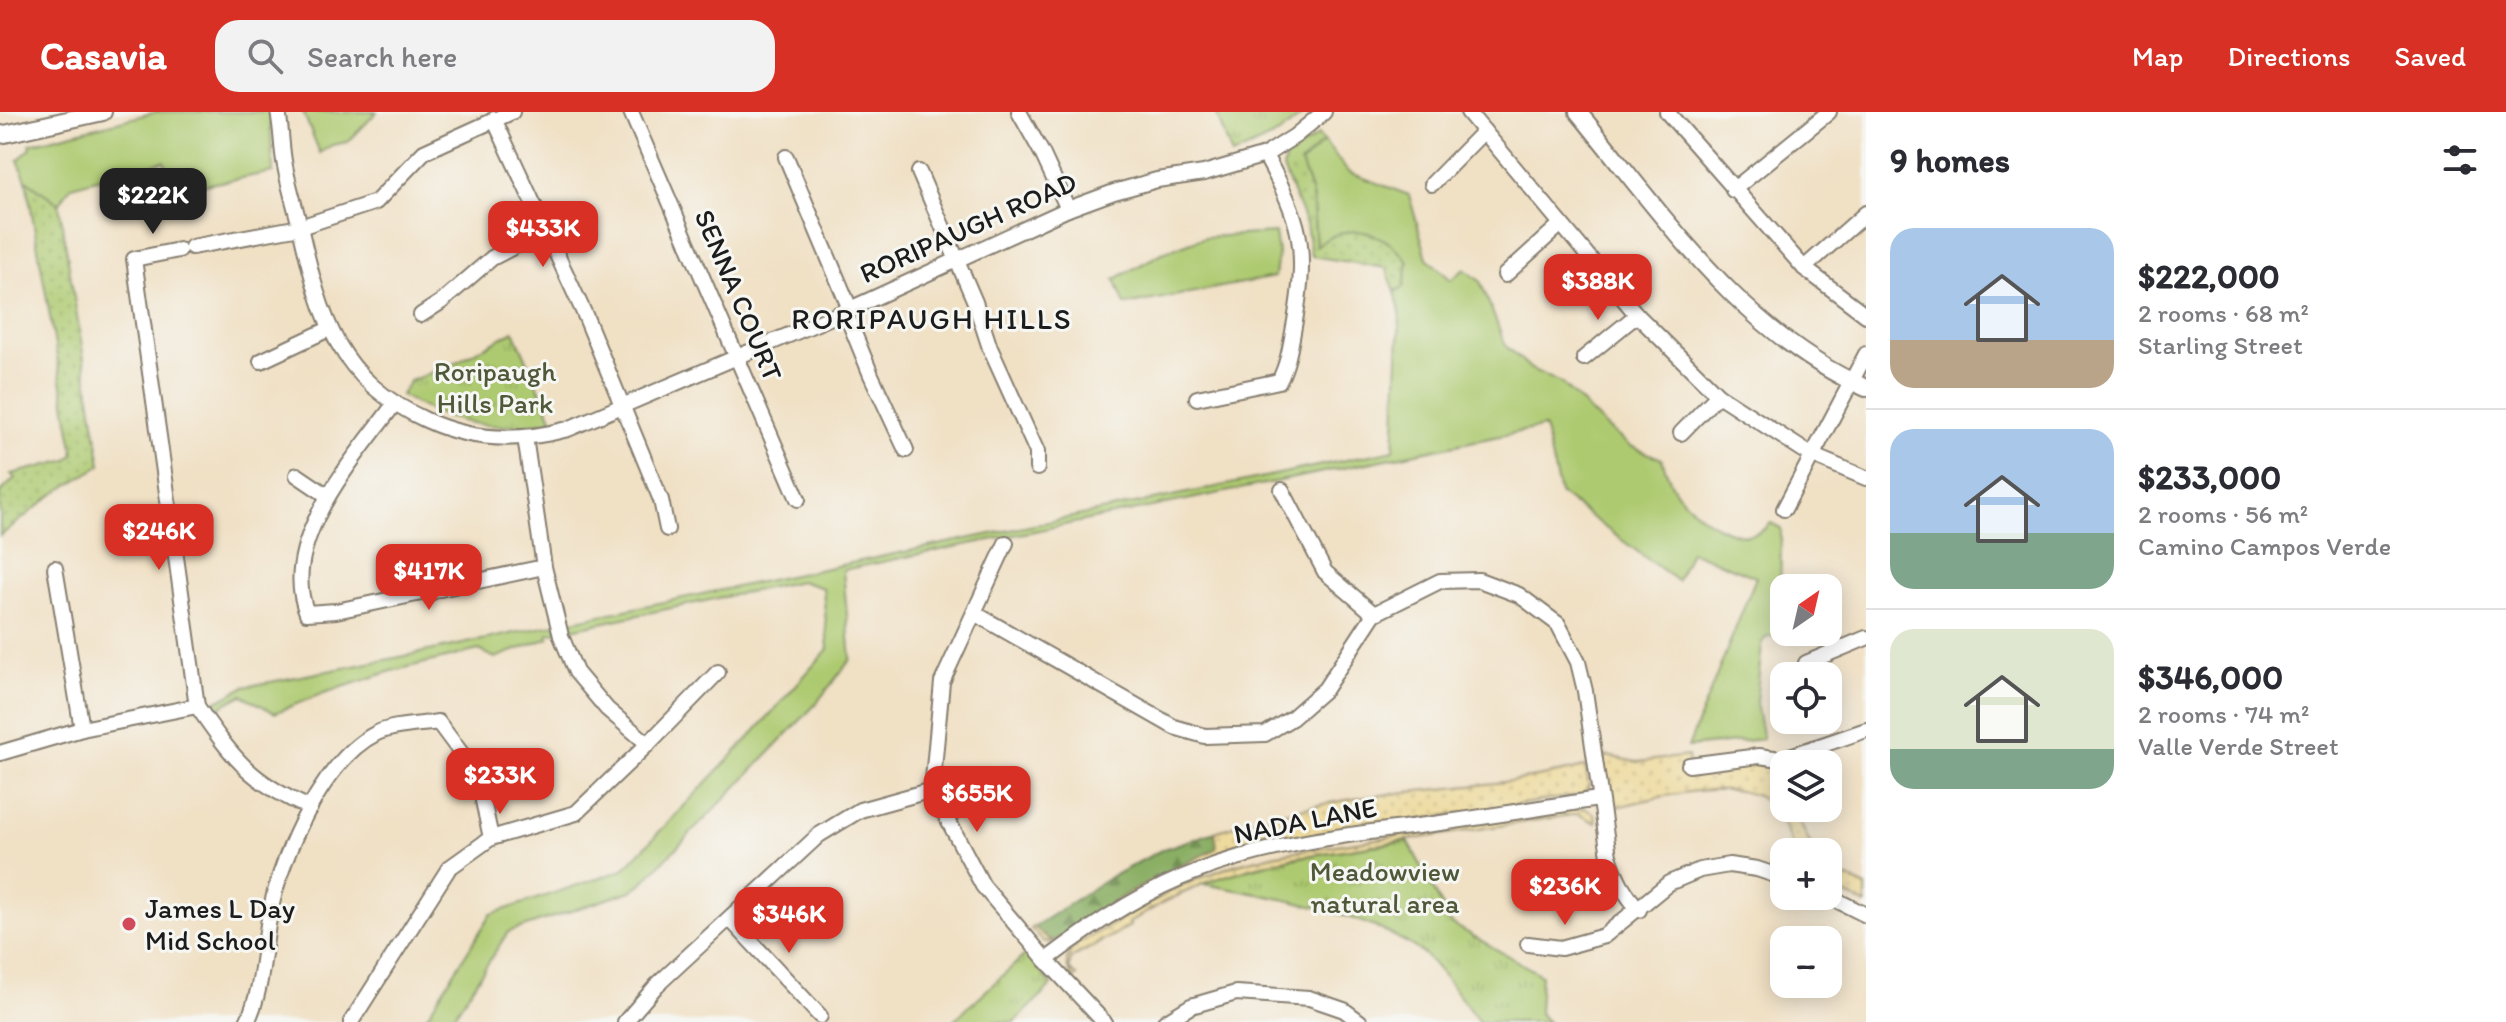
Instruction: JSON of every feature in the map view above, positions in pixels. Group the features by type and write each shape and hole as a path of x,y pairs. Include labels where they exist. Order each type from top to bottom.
{"main road":[{"path":"0,135 103,112"},
{"path":"1578,112 1733,295 1799,351 1858,384"}],"street":[{"name":"RORIPAUGH ROAD","path":"278,112 284,164 312,280 329,329 358,372 395,403 415,415 453,431 501,438 568,429 848,310 1068,209 1157,180 1204,173 1265,155 1324,112"},
{"path":"310,808 277,793 246,770 197,706 134,259 300,227 376,202 424,152 512,112"},
{"name":"SENNA COURT","path":"631,112 798,499"},
{"path":"1019,112 1068,209"},
{"path":"1468,112 1637,315 1718,395 1811,455 1866,478"},
{"path":"1733,190 1829,112"},
{"path":"1671,113 1733,190 1804,268 1866,315"},
{"path":"494,119 585,315 661,500 667,529"},
{"path":"1432,184 1484,131"},
{"path":"1197,398 1279,381 1287,365 1303,276 1302,249 1294,214 1265,155"},
{"path":"786,157 906,450"},
{"path":"919,172 958,261 990,348 1037,452 1037,468"},
{"path":"1804,268 1866,213"},
{"path":"1505,275 1561,224"},
{"path":"421,315 492,258 546,230"},
{"path":"1584,358 1637,315"},
{"path":"261,361 329,329"},
{"path":"1784,509 1811,455 1858,384 1866,354"},
{"path":"1681,433 1718,395"},
{"path":"395,403 328,496 306,540 302,579 303,603 307,613 336,611 544,567"},
{"path":"525,437 544,567 558,628 576,672 607,709 648,744"},
{"path":"297,475 328,496"},
{"path":"1282,490 1325,572 1374,614"},
{"path":"1006,543 942,682 932,790 983,886 1104,1022"},
{"path":"426,554 433,592"},
{"path":"55,568 82,729"},
{"path":"974,613 1174,727 1205,736 1232,737 1265,734 1292,718 1325,689 1374,614 1440,581 1472,579 1519,595 1558,624 1578,662 1614,873 1639,910"},
{"path":"1808,662 1866,638"},
{"path":"351,1022 449,868 491,838 576,813 718,672"},
{"path":"0,753 82,729 197,706"},
{"path":"252,1020 271,907 280,875 310,808 343,757 378,732 438,722 470,765 482,796 491,838"},
{"path":"1689,765 1759,756 1781,759 1866,730"},
{"path":"625,1022 657,985 819,835 860,810 932,790"},
{"name":"NADA LANE","path":"1046,960 1086,930 1162,888 1196,871 1243,856 1357,833 1599,799"},
{"path":"1528,944 1561,948 1604,936 1669,883 1700,870 1729,865 1770,873"},
{"path":"1842,903 1866,915"},
{"path":"730,919 820,1016"},
{"path":"1165,1022 1191,1006 1236,993 1309,998 1344,1010 1360,1022"}],"green space":[{"path":"156,112 270,112 273,172 178,190 164,161 71,186 59,204 26,180 18,160 31,148 30,144"},
{"path":"303,112 377,112 348,142 332,145 320,153"},
{"path":"1216,112 1306,112 1279,134 1232,156"},
{"path":"1318,135 1324,141 1301,163 1312,194 1316,246 1344,232 1375,235 1393,246 1408,262 1404,287 1395,291 1386,268 1311,256 1306,224 1283,169 1285,159"},
{"path":"1324,141 1348,172 1409,195 1427,258 1451,280 1464,269 1480,281 1506,346 1531,369 1561,383 1630,446 1662,459 1675,490 1709,521 1736,534 1761,532 1771,523 1781,528 1781,574 1770,574 1770,637 1762,645 1756,703 1763,739 1688,747 1756,577 1690,551 1677,581 1560,494 1544,427 843,570 851,659 814,706 641,884 631,891 508,932 450,1022 423,1022 491,914 623,870 751,736 828,649 823,588 800,581 548,634 549,638 495,658 479,650 392,671 275,713 242,695 214,710 211,704 244,687 1394,450 1400,312 1395,291 1404,287 1408,262 1335,235 1316,246 1312,194 1301,163"},
{"path":"26,180 59,204 101,465 51,496 0,536 0,493 15,478 11,474 68,460 74,454"},
{"path":"1275,233 1278,253 1275,277 1125,305 1115,279 1162,253 1205,237"},
{"name":"Roripaugh Hills Park","path":"514,331 553,420 513,426 474,424 437,413 401,395 410,381 453,364"},
{"path":"1215,832 1217,846 1214,850 1133,890 1058,939 1047,939 1034,927 1107,879 1163,849"},
{"name":"Meadowview natural area","path":"1408,841 1451,923 1541,975 1539,1013 1548,1022 1479,1022 1426,956 1396,937 1315,907 1203,884 1279,862"},
{"path":"1026,954 1052,985 1015,1022 952,1022"}],"sand":[{"path":"1602,755 1637,762 1688,756 1690,771 1763,763 1770,768 1770,805 1753,795 1735,790 1713,790 1609,809"},
{"path":"1585,767 1589,785 1583,795 1273,841 1227,855 1138,893 1055,944 1043,941 1031,929 1034,927 1051,941 1058,939 1133,890 1214,850 1217,846 1215,832 1236,825 1345,800 1512,781"},
{"path":"1581,808 1592,812 1596,823 1578,814 1290,858 1250,868 1203,884 1164,902 1129,923 1130,926 1071,958 1069,969 1077,976 1074,979 1068,970 1068,957 1077,944 1182,885 1234,865 1277,854"},
{"path":"1782,822 1800,822 1807,838 1789,838"},
{"path":"1842,876 1866,887 1866,905 1842,893"}],"place":[{"name":"James L Day Mid School","path":"129,924"}],"district":[{"name":"RORIPAUGH HILLS","path":"932,319"}]}
